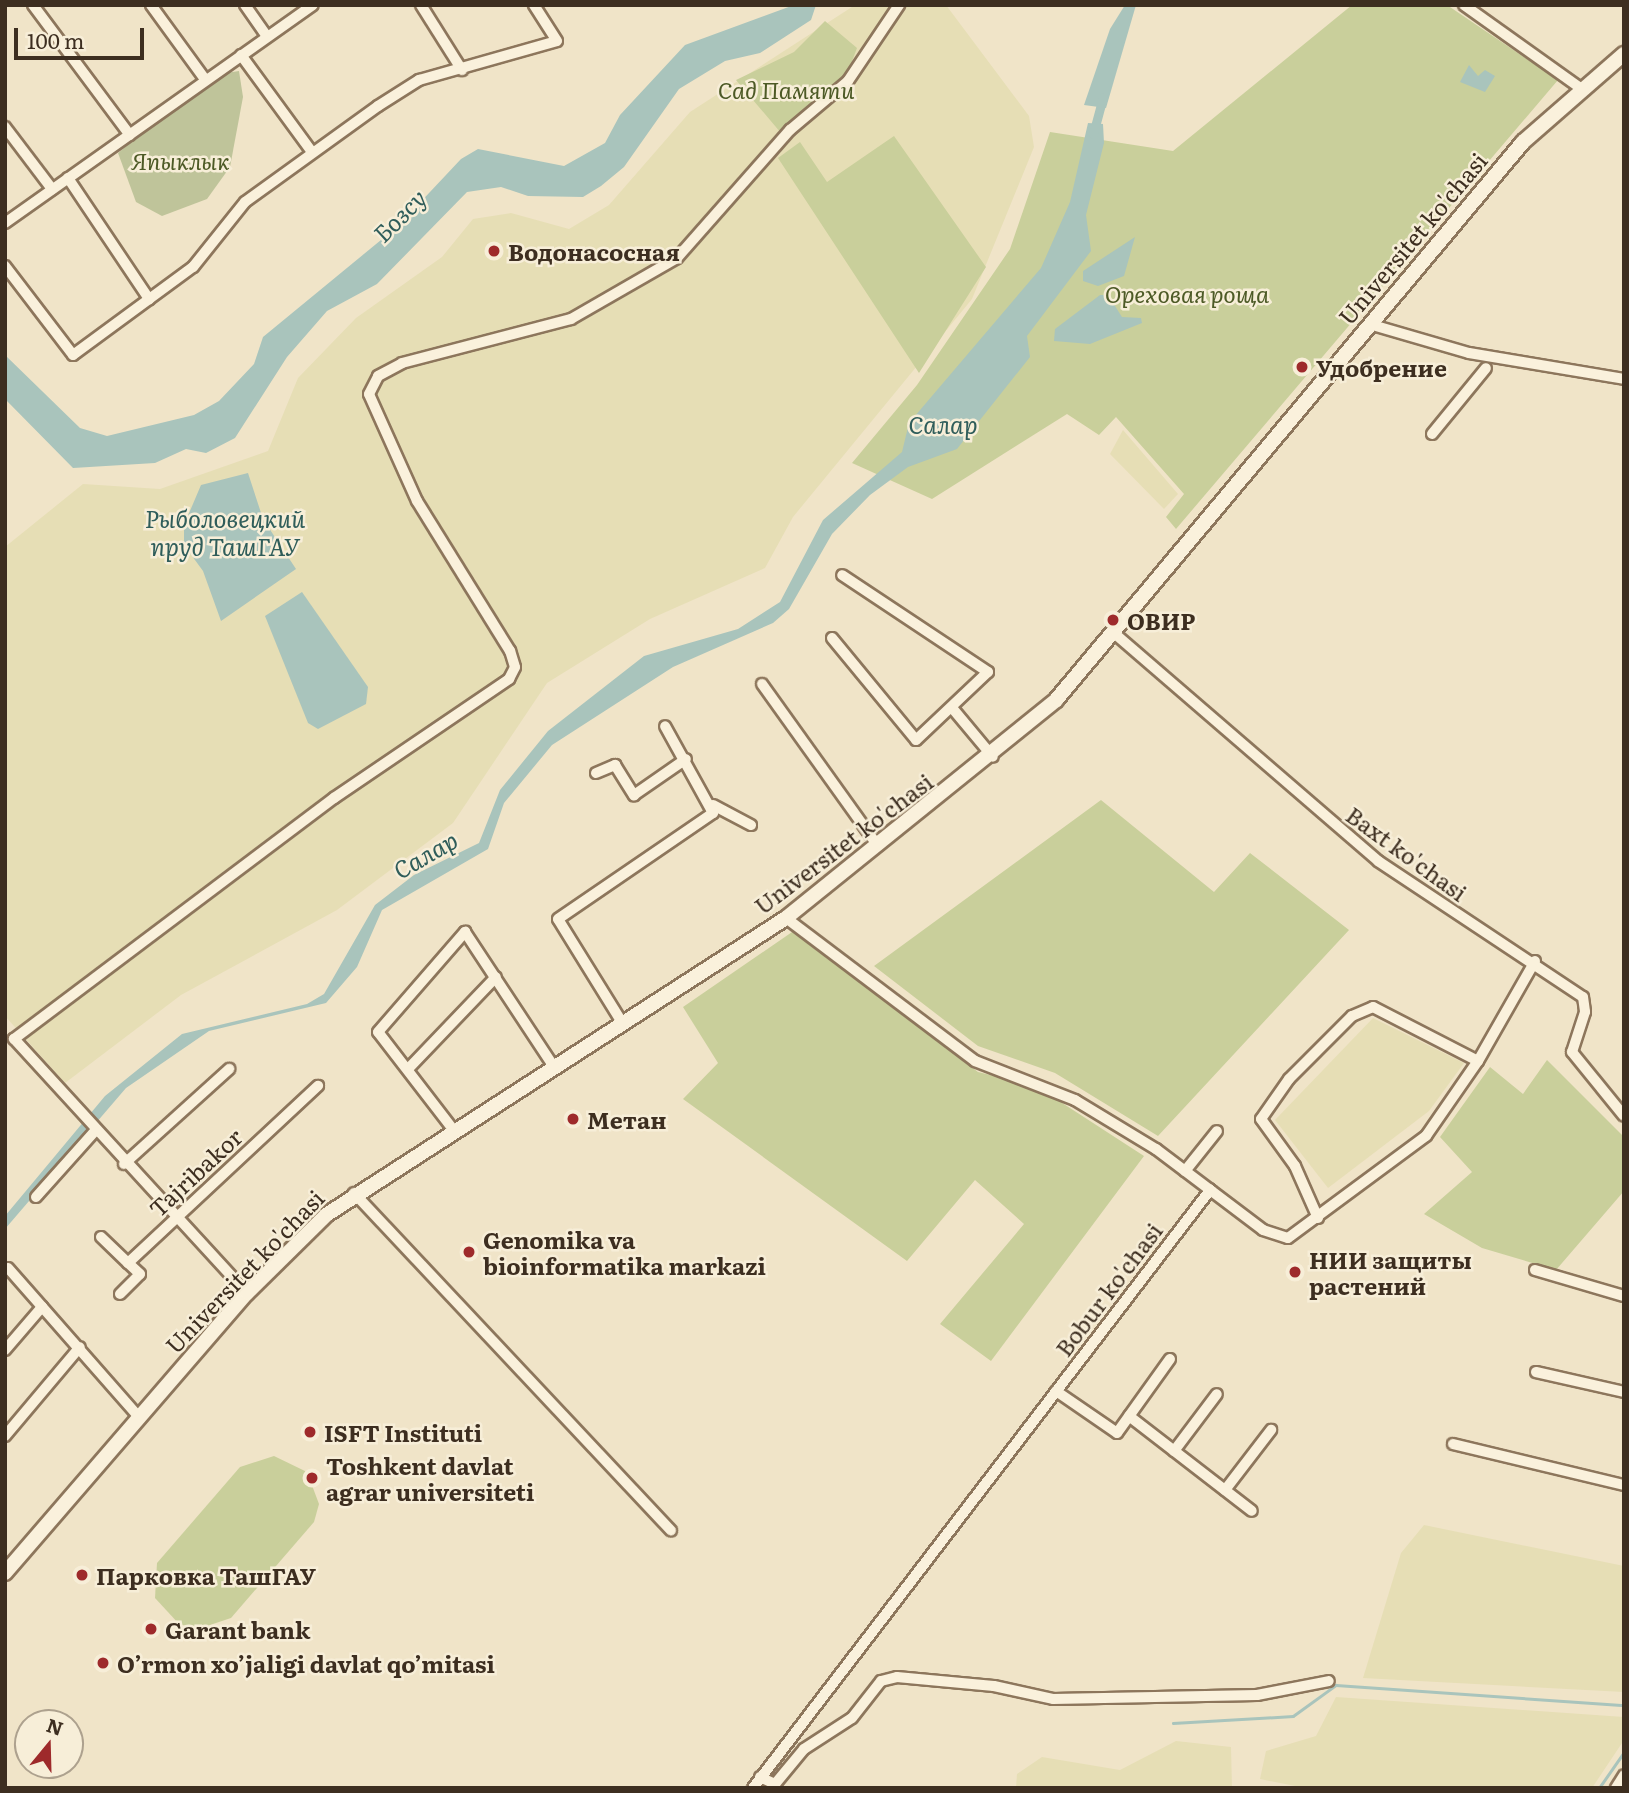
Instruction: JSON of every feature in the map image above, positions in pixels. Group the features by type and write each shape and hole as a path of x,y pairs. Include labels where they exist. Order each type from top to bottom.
{"main road":[{"name":"Universitet ko'chasi","path":"5,1573 247,1293 354,1193 452,1128 623,1024 786,918 993,757 1079,677 1369,324 1523,142 1579,87 1624,54"}],"street":[{"path":"33,5 130,135"},
{"path":"151,5 204,78"},
{"path":"245,5 267,36"},
{"path":"5,223 130,135 204,78 313,5"},
{"path":"421,5 462,69"},
{"path":"5,266 74,355 193,267 246,202 313,152 419,80 557,41 534,5"},
{"path":"247,1293 124,1164 14,1039 334,798 509,679 515,667 417,501 369,394 378,376 402,363 571,319 677,258 790,130 848,81 898,5"},
{"path":"1464,5 1579,87"},
{"path":"241,55 313,152"},
{"path":"5,127 52,189"},
{"path":"68,178 149,299"},
{"path":"1369,324 1469,353 1624,379"},
{"path":"1432,434 1486,368"},
{"path":"832,638 916,740 953,709 988,672 842,575"},
{"name":"Baxt ko'chasi","path":"1114,633 1378,861 1498,946 1535,961 1583,997 1586,1012 1572,1052 1624,1116"},
{"path":"762,684 878,846"},
{"path":"953,709 993,757"},
{"path":"623,1024 558,919 713,813 713,805 666,726"},
{"path":"596,773 615,765 634,795 686,759"},
{"path":"713,805 751,825"},
{"path":"786,918 975,1061 1075,1100 1185,1171 1277,1237 1288,1238 1426,1136 1478,1061 1535,961"},
{"path":"452,1128 378,1032 465,932 554,1067"},
{"path":"408,1069 496,976"},
{"path":"1318,1218 1294,1166 1261,1119 1289,1079 1352,1016 1373,1007 1478,1061"},
{"path":"124,1164 229,1069"},
{"name":"Tajribakor","path":"128,1263 318,1086"},
{"path":"36,1197 94,1131"},
{"path":"1185,1171 1217,1131"},
{"name":"Bobur ko'chasi","path":"752,1788 1210,1190"},
{"path":"354,1193 671,1531"},
{"path":"101,1237 140,1274 120,1294"},
{"path":"8,1268 138,1416"},
{"path":"1535,1270 1624,1296"},
{"path":"5,1350 42,1307"},
{"path":"5,1436 80,1347"},
{"path":"1056,1391 1117,1433 1170,1359"},
{"path":"1536,1372 1624,1392"},
{"path":"1174,1451 1217,1394"},
{"path":"1129,1416 1252,1511"},
{"path":"1226,1490 1271,1430"},
{"path":"1453,1444 1624,1485"},
{"path":"760,1777 775,1784 804,1749 852,1718 881,1681 897,1676 994,1686 1054,1699 1257,1695 1329,1681"},
{"path":"1615,1788 1624,1775"}],"green space":[{"path":"855,5 946,5 1029,116 1034,147 972,299 793,517 765,568 650,619 547,683 453,823 337,910 181,995 65,1083 5,1016 5,547 83,484 160,489 268,451 298,378 356,318 442,257 473,219 511,213 569,229 609,205 690,112"},
{"name":"Ореховая роща","path":"1352,5 1447,5 1558,80 1176,529 1166,517 1184,494 1116,417 1099,435 1067,414 932,499 852,463 917,385 1010,249 1050,132 1173,151"},
{"name":"Сад Памяти","path":"825,21 857,48 845,80 781,133 736,80 794,52"},
{"name":"Япыклык","path":"239,71 243,97 230,167 207,199 162,216 136,202 118,153 213,75"},
{"path":"894,136 986,267 919,373 778,158 800,142 827,182"},
{"path":"1123,430 1178,494 1164,509 1110,454"},
{"path":"1101,800 1214,892 1250,853 1349,930 1158,1136 1055,1073 978,1046 874,966"},
{"path":"795,930 978,1072 1036,1086 1144,1156 991,1361 940,1324 1024,1224 975,1180 907,1261 683,1099 718,1063 683,1007"},
{"path":"1373,1018 1464,1063 1429,1111 1328,1188 1275,1120"},
{"path":"1547,1060 1624,1137 1624,1191 1556,1270 1482,1248 1424,1214 1472,1172 1440,1137 1490,1067 1523,1094"},
{"path":"274,1456 307,1472 319,1504 314,1522 231,1618 198,1629 179,1624 155,1598 157,1563 240,1467"},
{"path":"1424,1525 1624,1566 1624,1692 1363,1678 1401,1553"},
{"path":"1336,1697 1624,1717 1624,1740 1592,1788 1305,1788 1260,1779 1266,1751 1316,1736"},
{"path":"1176,1741 1231,1747 1232,1788 1016,1788 1017,1774 1042,1757 1120,1770"}],"water":[{"name":"Бозсу","path":"794,5 816,5 811,20 760,53 725,61 679,89 624,167 583,197 528,196 501,187 467,192 377,284 327,311 287,357 235,438 206,453 186,449 155,463 73,468 5,399 5,355 80,428 107,436 194,415 219,401 254,364 263,337 398,226 461,159 478,149 564,166 605,143 620,115 685,45"},
{"path":"1125,5 1136,5 1106,108 1084,105 1110,29"},
{"path":"1469,65 1478,76 1485,70 1495,76 1485,92 1460,82"},
{"name":"Салар","path":"1088,123 1103,124 1104,143 1086,215 1091,251 1027,336 1030,357 957,449 908,467 870,495 832,534 789,609 773,623 673,667 552,745 504,803 488,849 382,910 357,967 326,1003 209,1031 126,1088 5,1229 5,1216 105,1096 182,1034 307,1004 324,994 375,905 414,875 479,843 500,790 548,731 644,656 738,629 780,602 823,520 902,452 909,423 1041,268 1070,202"},
{"path":"1135,237 1124,276 1098,286 1083,281 1083,271"},
{"path":"1100,295 1108,295 1122,317 1141,318 1142,323 1090,344 1054,341 1055,329"},
{"name":"Рыболовецкий пруд ТашГАУ","path":"248,473 263,519 296,569 221,621 203,571 184,545 184,525 201,485"},
{"path":"302,592 368,687 366,704 318,729 308,723 265,616"}],"waterway":[{"name":"Салар","path":"1093,134 1103,97"},
{"path":"1173,1723 1293,1716 1336,1685 1624,1705"},
{"path":"1599,1788 1624,1752"}],"place":[{"name":"Водонасосная","path":"494,251"},
{"name":"Удобрение","path":"1302,367"},
{"name":"ОВИР","path":"1113,620"},
{"name":"Метан","path":"573,1119"},
{"name":"Genomika va bioinformatika markazi","path":"469,1252"},
{"name":"НИИ защиты растений","path":"1295,1272"},
{"name":"ISFT Instituti","path":"310,1432"},
{"name":"Toshkent davlat agrar universiteti","path":"312,1478"},
{"name":"Парковка ТашГАУ","path":"82,1575"},
{"name":"Garant bank","path":"151,1629"},
{"name":"O’rmon xo’jaligi davlat qo’mitasi","path":"103,1663"}]}
